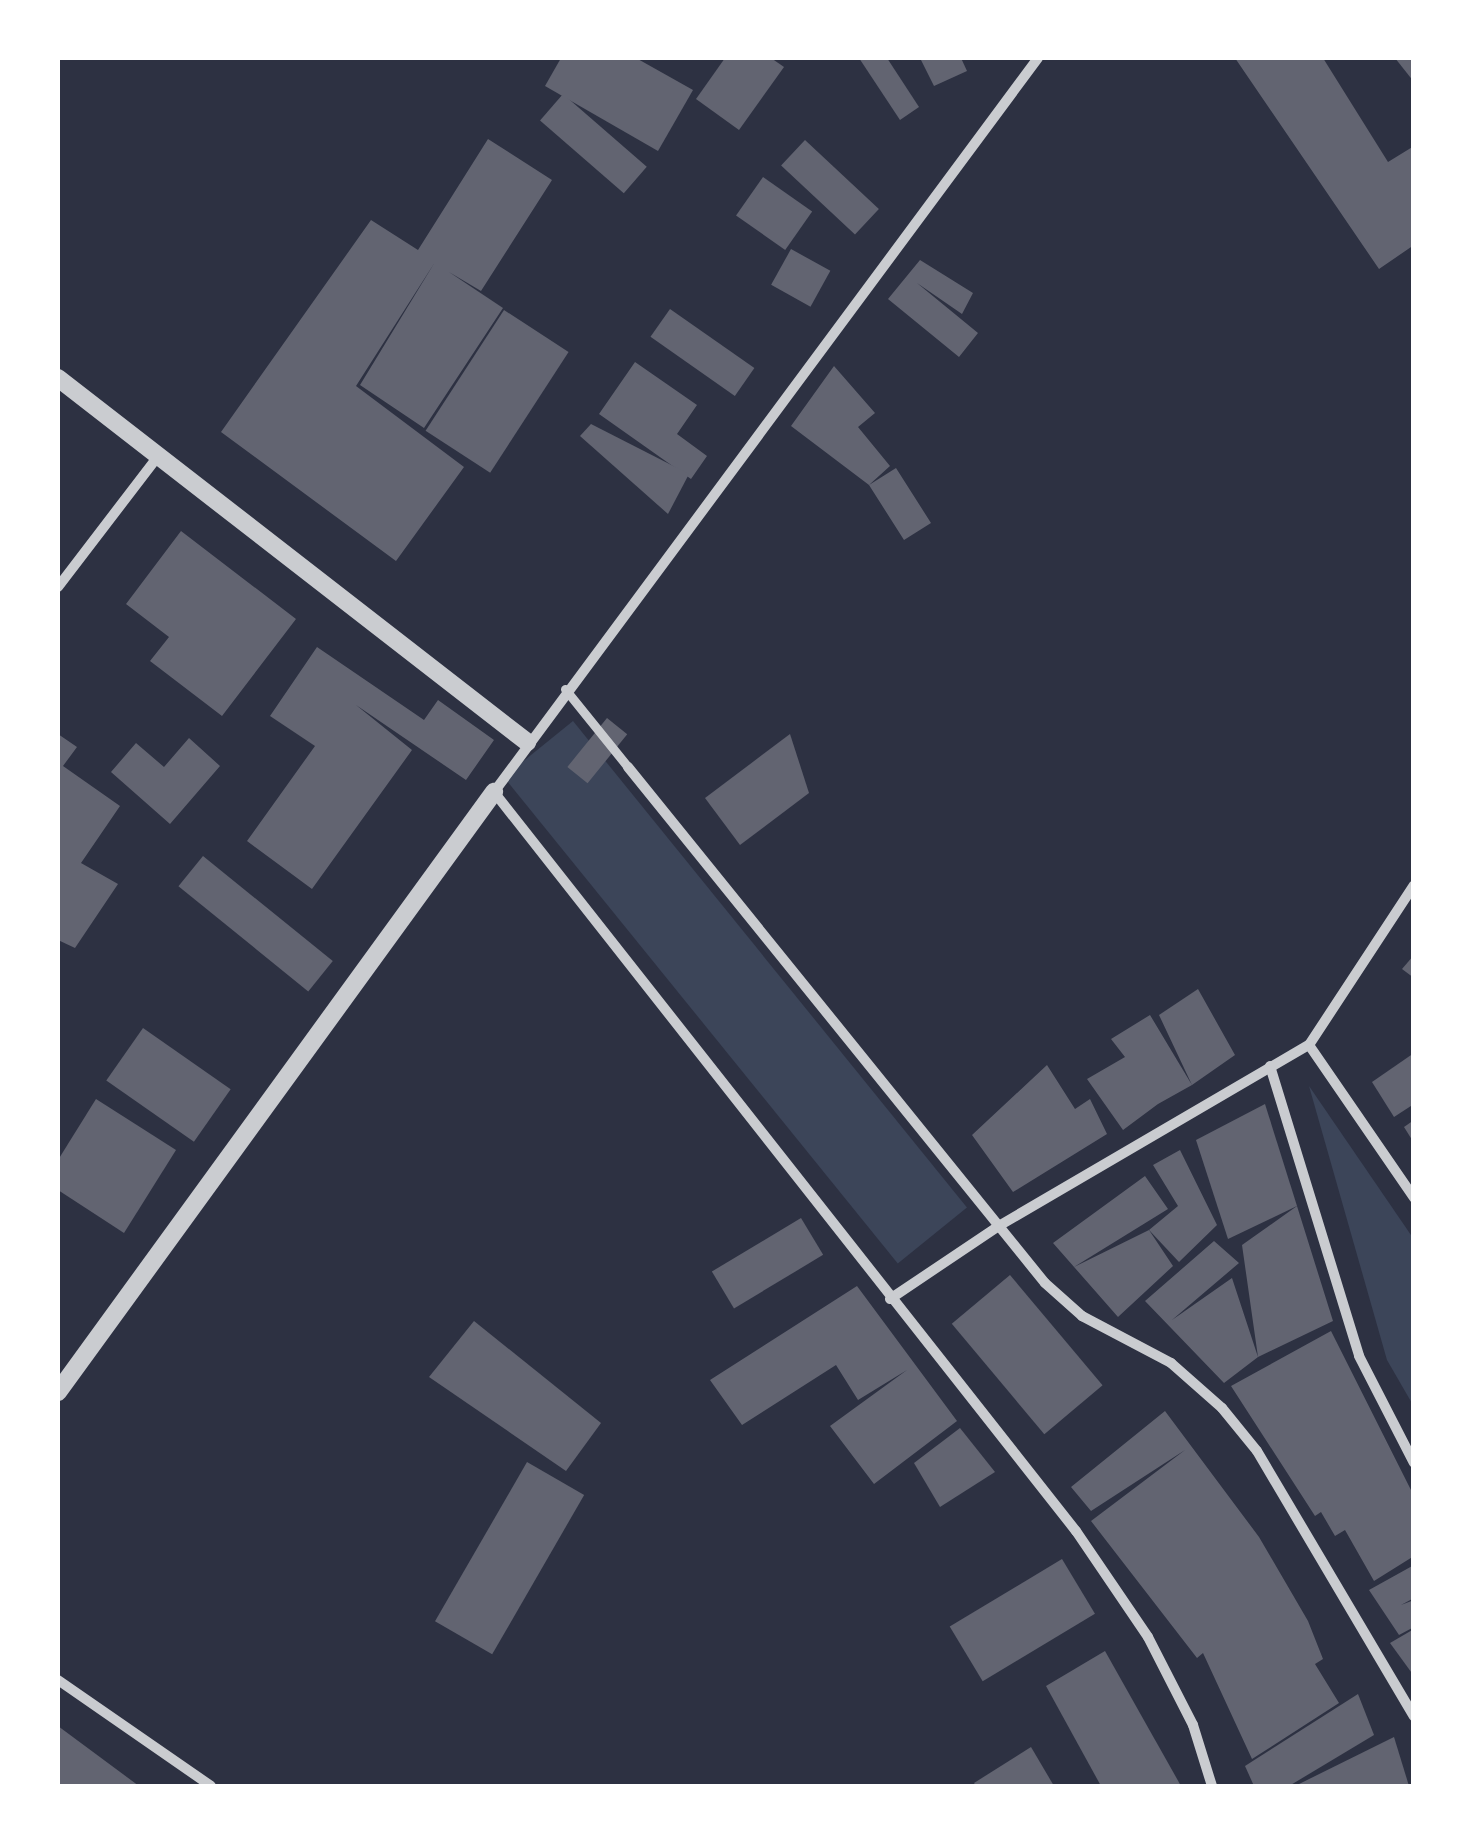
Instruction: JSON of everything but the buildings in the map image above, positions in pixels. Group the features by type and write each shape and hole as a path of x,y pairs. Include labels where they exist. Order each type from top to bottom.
{"street":[{"path":"58,1392 565,689 1038,58"},
{"path":"58,378 527,742"},
{"path":"58,586 158,456"},
{"path":"565,689 997,1227 1082,1316 1171,1363 1222,1408 1257,1451 1414,1716"},
{"path":"494,792 890,1300 1076,1531 1148,1638 1193,1724 1212,1786"},
{"path":"890,1300 997,1227 1309,1045 1414,885"},
{"path":"1309,1045 1414,1198"},
{"path":"1270,1066 1359,1356 1414,1462"},
{"path":"58,1680 211,1786"}],"shaded area":[{"path":"573,721 967,1207 898,1264 504,777"},
{"path":"1309,1086 1413,1238 1413,1405 1387,1360"}]}
